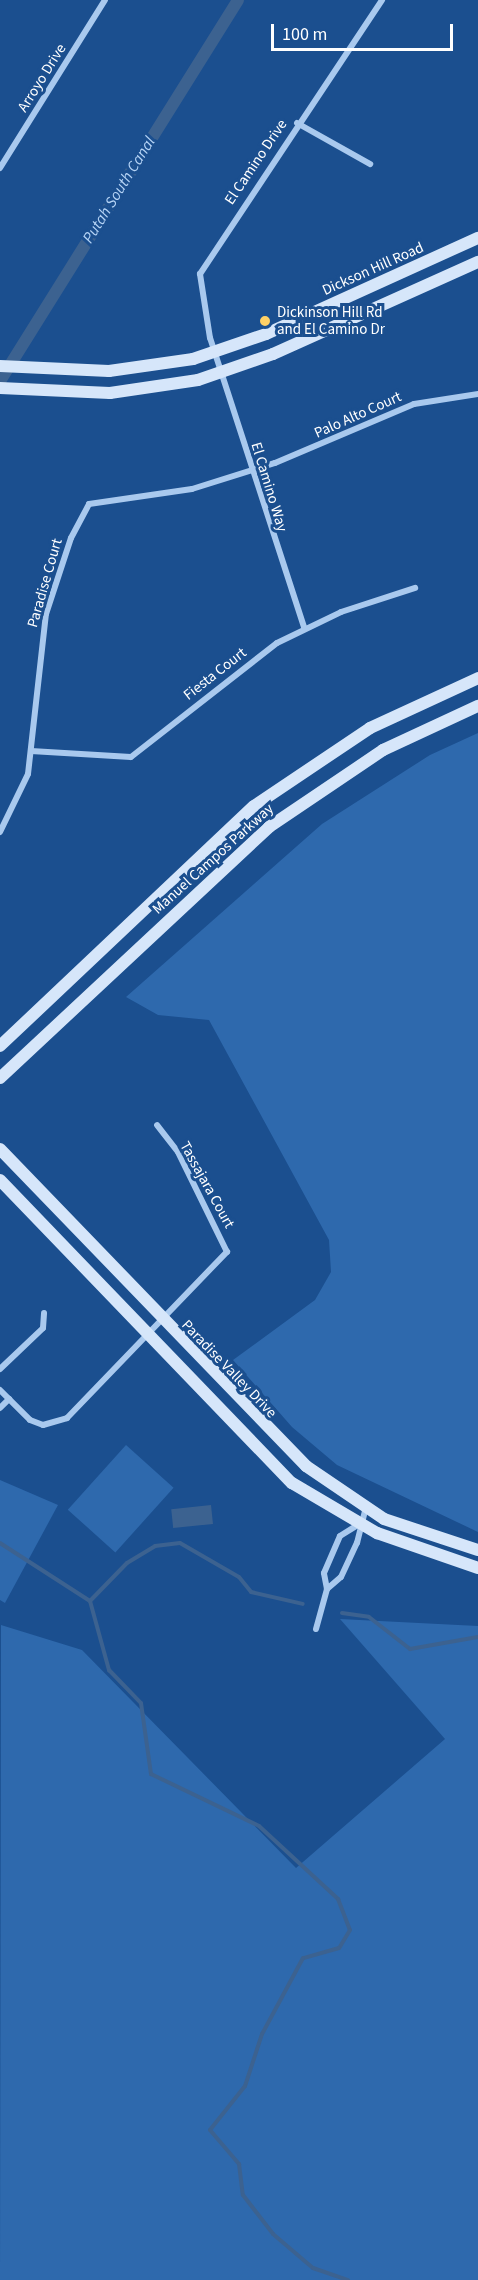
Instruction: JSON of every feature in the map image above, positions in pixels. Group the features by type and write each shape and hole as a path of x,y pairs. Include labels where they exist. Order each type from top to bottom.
{"street":[{"name":"Arroyo Drive","path":"0,168 105,0"},
{"name":"El Camino Drive","path":"214,352 202,310 200,274 297,123 382,0"},
{"path":"297,123 370,164"},
{"name":"Dickson Hill Road","path":"0,366 109,371 214,352 478,238"},
{"path":"4,389 110,393 221,373 478,262"},
{"name":"El Camino Way","path":"214,352 251,471 304,627"},
{"name":"Palo Alto Court","path":"251,471 414,404 478,394"},
{"name":"Paradise Court","path":"0,832 19,801 31,751 46,614 70,538 88,504 157,498 251,471"},
{"name":"Fiesta Court","path":"31,751 131,757 247,663 304,627 415,588"},
{"name":"Manuel Campos Parkway","path":"0,1046 254,806 370,728 478,678"},
{"name":"Manuel Campos Parkway","path":"0,1078 269,827 383,750 478,706"},
{"name":"Tassajara Court","path":"0,1390 30,1420 56,1424 80,1409 227,1252 178,1152 157,1125"},
{"name":"Paradise Valley Drive","path":"0,1149 276,1440 366,1508 414,1532 478,1550"},
{"path":"0,1180 292,1483 359,1524 407,1546 478,1568"},
{"path":"0,1369 43,1328 44,1313"},
{"path":"0,1408 9,1399"},
{"path":"327,1589 341,1577 357,1544 359,1524 366,1508"},
{"path":"316,1629 327,1589 324,1573 340,1536 359,1524"}],"shaded area":[{"path":"478,733 478,1532 337,1465 292,1427 233,1360 315,1300 331,1272 329,1240 209,1020 158,1015 126,997 322,824 430,755"},
{"path":"126,1445 174,1488 115,1552 68,1510"},
{"path":"0,1480 58,1505 5,1603 0,1600"},
{"path":"211,1505 213,1524 173,1528 171,1509"},
{"path":"340,1619 478,1626 478,2280 0,2280 1,1625 82,1650 296,1868 445,1739"}],"waterway":[{"name":"Putah South Canal","path":"0,381 238,0"},
{"path":"0,1543 90,1601 109,1670 141,1703 151,1774 259,1826 338,1899 350,1930 339,1948 303,1958 262,2034 245,2086 210,2130 239,2164 243,2195 273,2234 313,2268 348,2280"},
{"path":"90,1601 127,1563 155,1546 180,1543 239,1577 251,1592 303,1604"},
{"path":"342,1613 369,1617 410,1649 478,1637"}],"place":[{"name":"Dickinson Hill Rd and El Camino Dr","path":"265,321"}]}
